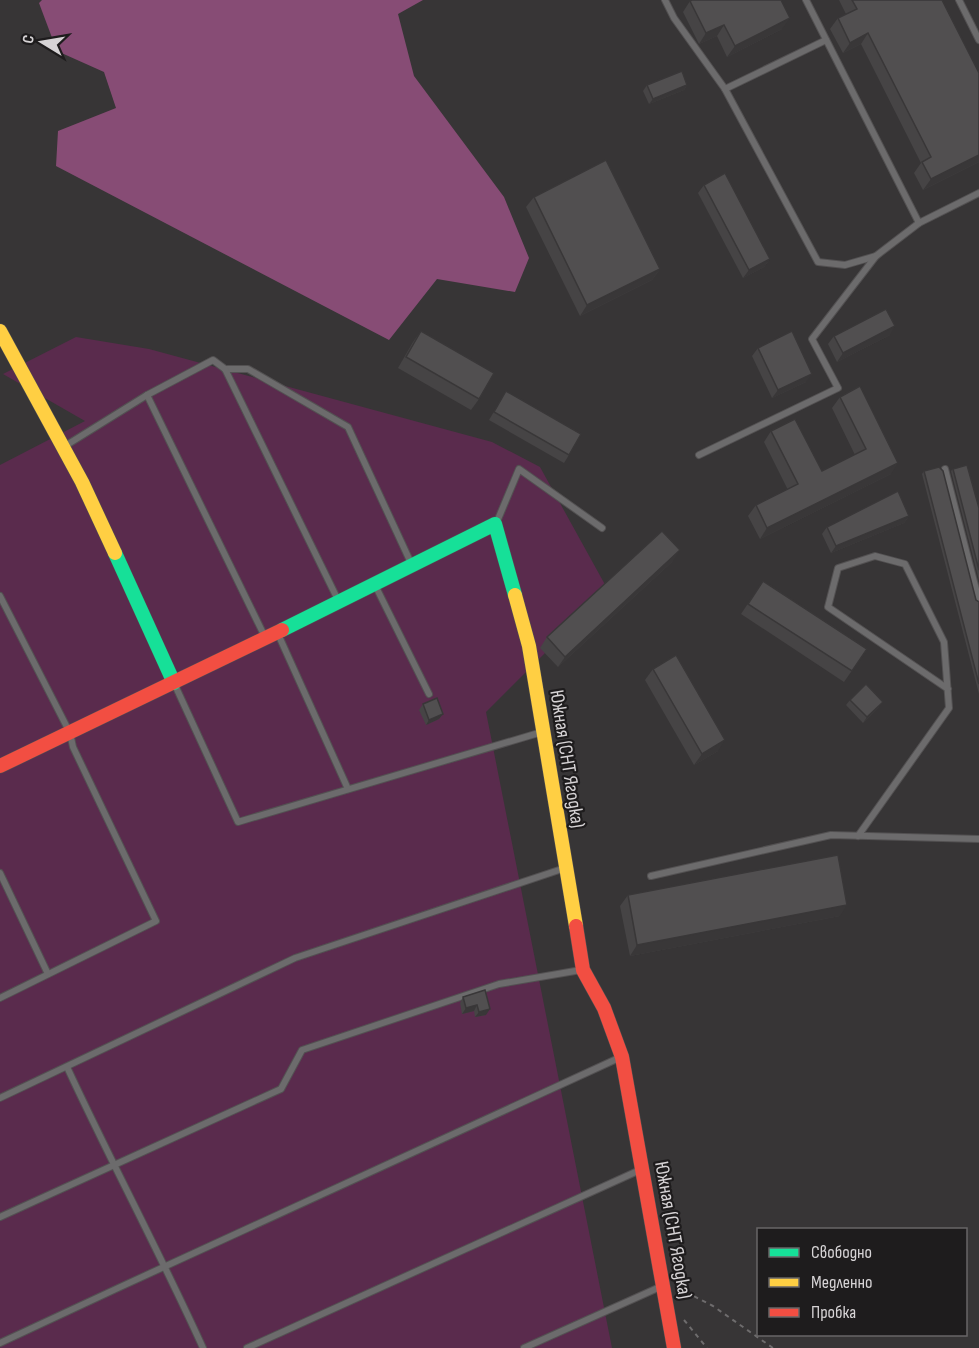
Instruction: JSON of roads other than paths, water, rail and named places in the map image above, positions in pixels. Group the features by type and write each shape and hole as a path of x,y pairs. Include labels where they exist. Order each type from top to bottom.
{"street":[{"path":"0,331 82,482 174,683"},
{"path":"0,766 340,603 495,524"},
{"name":"Южная (СНТ Ягодка)","path":"495,524 529,646 583,969 604,1008 622,1057 674,1348"}],"lane":[{"path":"664,0 674,18 725,89 818,262 845,265 876,256"},
{"path":"806,0 919,224"},
{"path":"959,0 979,40"},
{"path":"725,89 826,40"},
{"path":"699,455 838,388 812,339 876,256 919,224 979,193"},
{"path":"63,447 147,395 213,360 225,369 340,603"},
{"path":"225,369 248,369 348,428 412,566"},
{"path":"147,395 272,636 348,789"},
{"path":"495,524 519,469 602,528"},
{"path":"945,469 979,601"},
{"path":"858,836 949,708 948,688 944,642 905,564 875,556 838,568 828,607 948,688"},
{"path":"375,585 429,694"},
{"path":"0,596 70,733 72,747 156,921 0,998"},
{"path":"174,683 238,822 543,732"},
{"path":"651,876 831,835 979,839"},
{"path":"0,1098 295,958 566,867"},
{"path":"0,873 48,974"},
{"path":"0,1218 281,1089 302,1050 500,984 583,969"},
{"path":"0,1343 165,1265 336,1190 622,1057"},
{"path":"67,1067 113,1167 165,1265 204,1348"},
{"path":"247,1348 643,1169"},
{"path":"524,1348 663,1283"}]}
